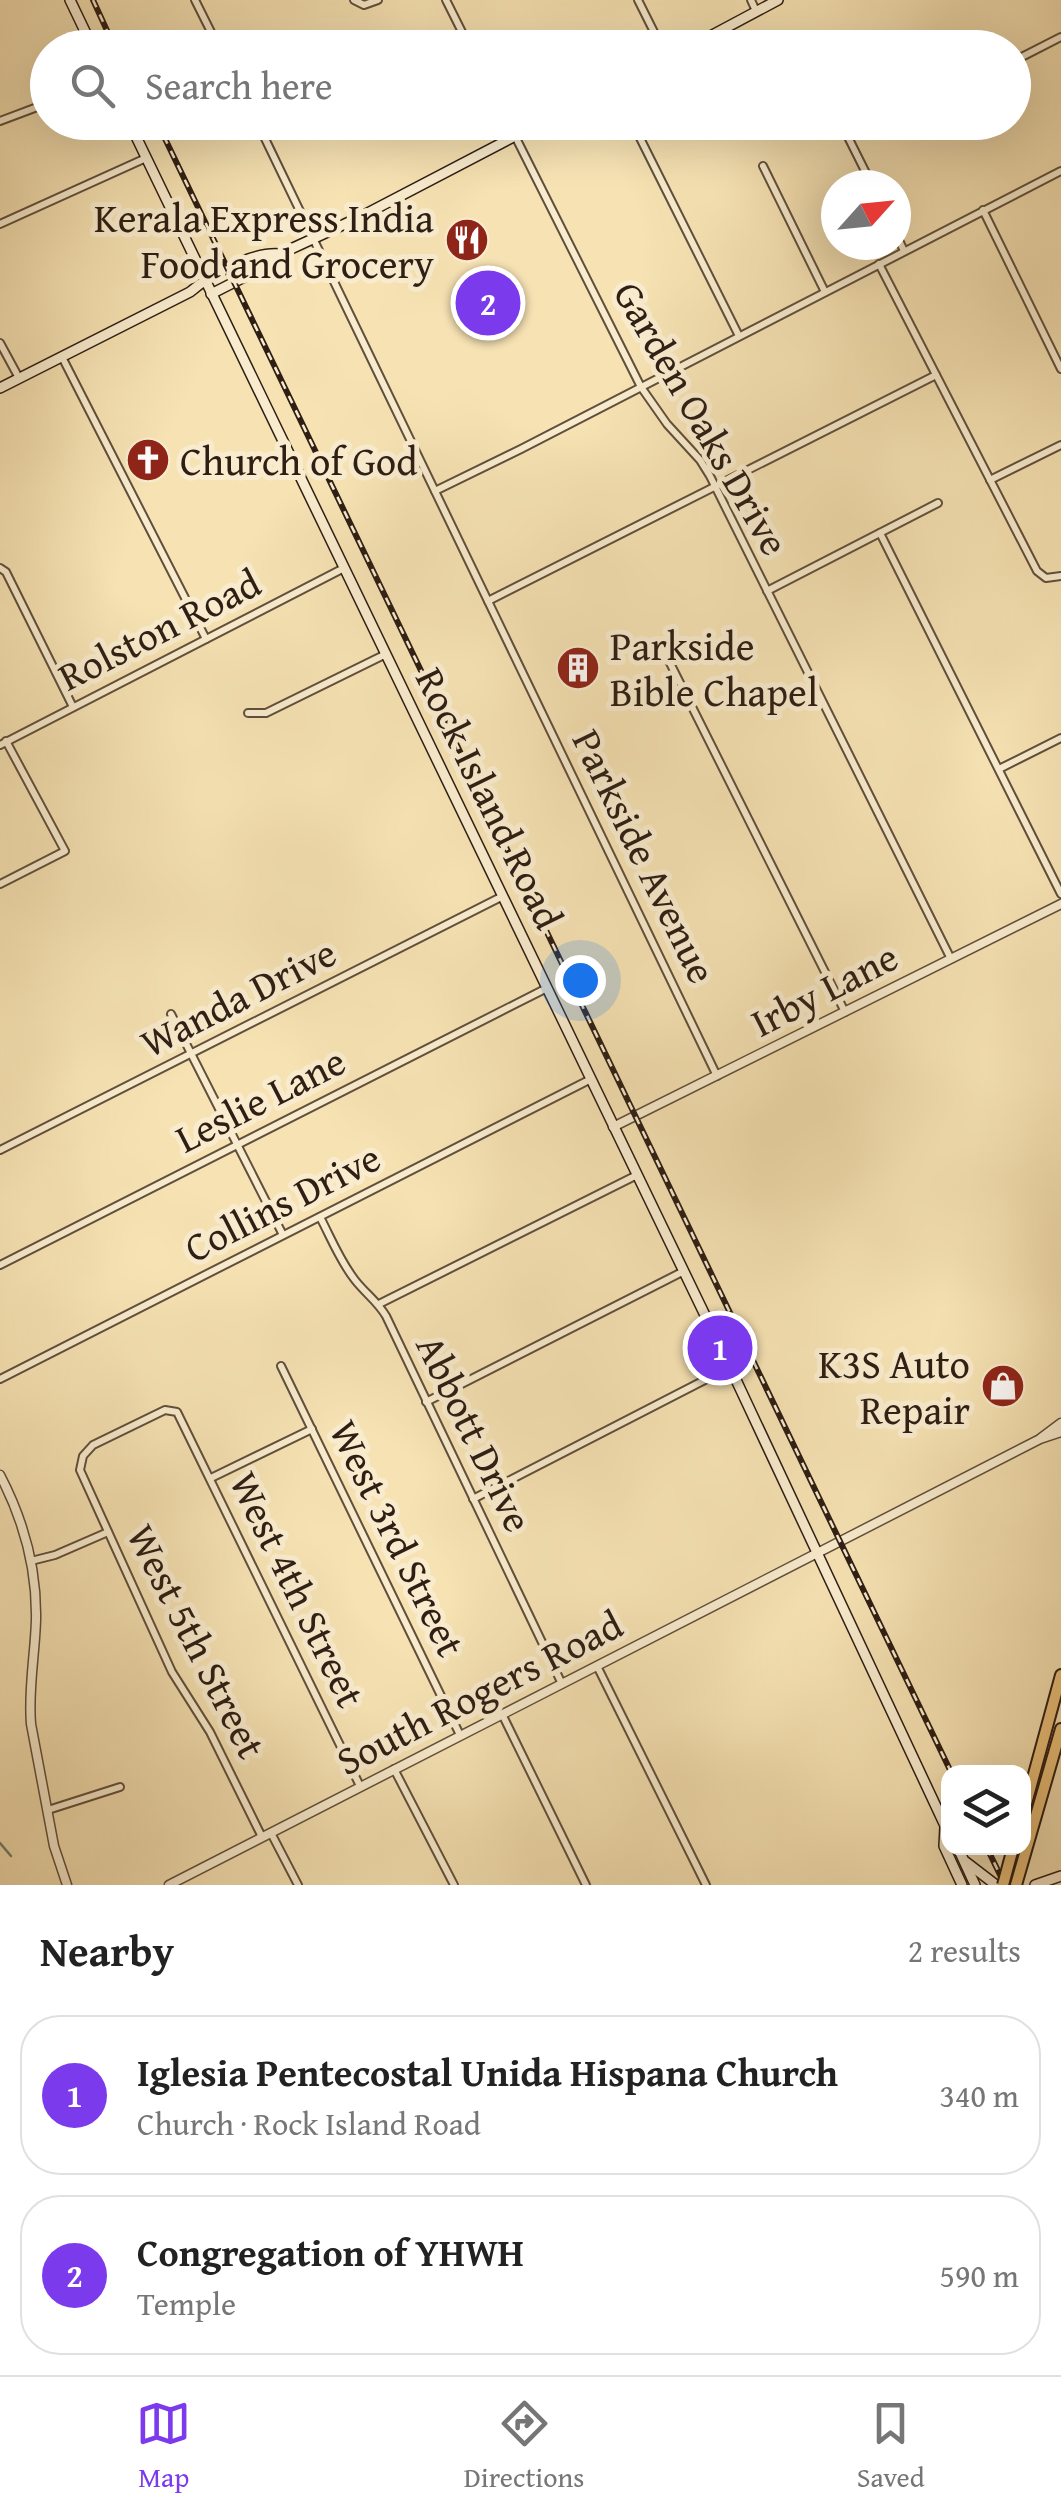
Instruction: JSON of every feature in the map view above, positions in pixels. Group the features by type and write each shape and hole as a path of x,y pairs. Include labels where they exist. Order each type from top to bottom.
{"main road":[{"path":"70,0 84,30"},
{"path":"721,30 778,0"},
{"name":"Rock Island Road","path":"138,140 548,987 941,1816"},
{"path":"190,292 211,294 270,264 280,254 507,140"},
{"path":"0,388 190,292 204,280 265,253 280,254"},
{"path":"1031,1785 1061,1675"},
{"path":"1016,1885 1061,1729"},
{"name":"Rock Island Road","path":"948,1855 962,1885"},
{"path":"962,1855 975,1885"},
{"path":"964,1860 999,1885 1011,1855"},
{"path":"1035,1885 1061,1876"}],"street":[{"path":"195,0 210,30"},
{"path":"354,0 364,5 378,0"},
{"path":"446,0 461,30"},
{"path":"638,0 653,30"},
{"path":"751,0 756,11"},
{"path":"1031,52 1061,37"},
{"path":"0,122 30,110"},
{"name":"Parkside Avenue","path":"266,140 718,1076"},
{"name":"Garden Oaks Drive","path":"517,140 642,387 667,424 700,460 715,486 951,959"},
{"path":"641,140 740,336"},
{"path":"850,140 864,170"},
{"path":"0,224 146,158"},
{"path":"764,166 824,292"},
{"path":"911,247 1061,170"},
{"path":"983,210 1061,369"},
{"path":"435,490 887,260"},
{"path":"879,264 1037,571 1046,578 1061,576"},
{"path":"0,343 20,378"},
{"path":"62,357 206,639"},
{"path":"488,601 936,375"},
{"path":"990,480 1061,445"},
{"path":"768,591 938,503"},
{"path":"880,532 1061,894"},
{"name":"Rolston Road","path":"3,743 345,567"},
{"path":"0,568 6,572 74,707"},
{"path":"660,642 845,1012"},
{"path":"248,713 266,713 387,654"},
{"path":"999,769 1061,738"},
{"path":"0,884 65,852 3,743"},
{"name":"Wanda Drive","path":"0,1150 504,896"},
{"name":"Irby Lane","path":"613,1127 1061,904"},
{"name":"Leslie Lane","path":"0,1265 548,987"},
{"path":"170,1014 282,1236"},
{"name":"Collins Drive","path":"0,1379 591,1080"},
{"path":"379,1304 637,1175"},
{"name":"Abbott Drive","path":"320,1217 346,1268 379,1304 562,1684"},
{"path":"426,1402 684,1271"},
{"name":"West 3rd Street","path":"281,1366 460,1736"},
{"path":"473,1499 730,1367"},
{"name":"West 4th Street","path":"80,1470 83,1456 93,1445 165,1410 178,1412 360,1786"},
{"path":"1040,1439 1061,1423"},
{"path":"211,1478 312,1429"},
{"path":"1040,1439 1061,1432"},
{"name":"South Rogers Road","path":"169,1885 1040,1439"},
{"name":"West 5th Street","path":"80,1470 172,1672 298,1885"},
{"path":"0,1475 17,1510 31,1560 36,1620 30,1703 34,1747 66,1885"},
{"path":"31,1560 67,1551 108,1532"},
{"path":"597,1666 706,1885"},
{"path":"502,1714 586,1885"},
{"path":"394,1769 454,1885"},
{"path":"48,1810 120,1787"}],"waterway":[{"path":"0,1843 11,1856"}],"railway":[{"path":"93,0 107,30"},
{"path":"166,140 948,1765"},
{"path":"990,1855 1005,1885"}],"place":[{"name":"Kerala Express India Food and Grocery","path":"467,240"},
{"name":"Congregation of YHWH","path":"488,303"},
{"name":"Church of God","path":"148,460"},
{"name":"Parkside Bible Chapel","path":"578,668"},
{"name":"Iglesia Pentecostal Unida Hispana Church","path":"720,1348"},
{"name":"K3S Auto Repair","path":"1003,1386"}]}
